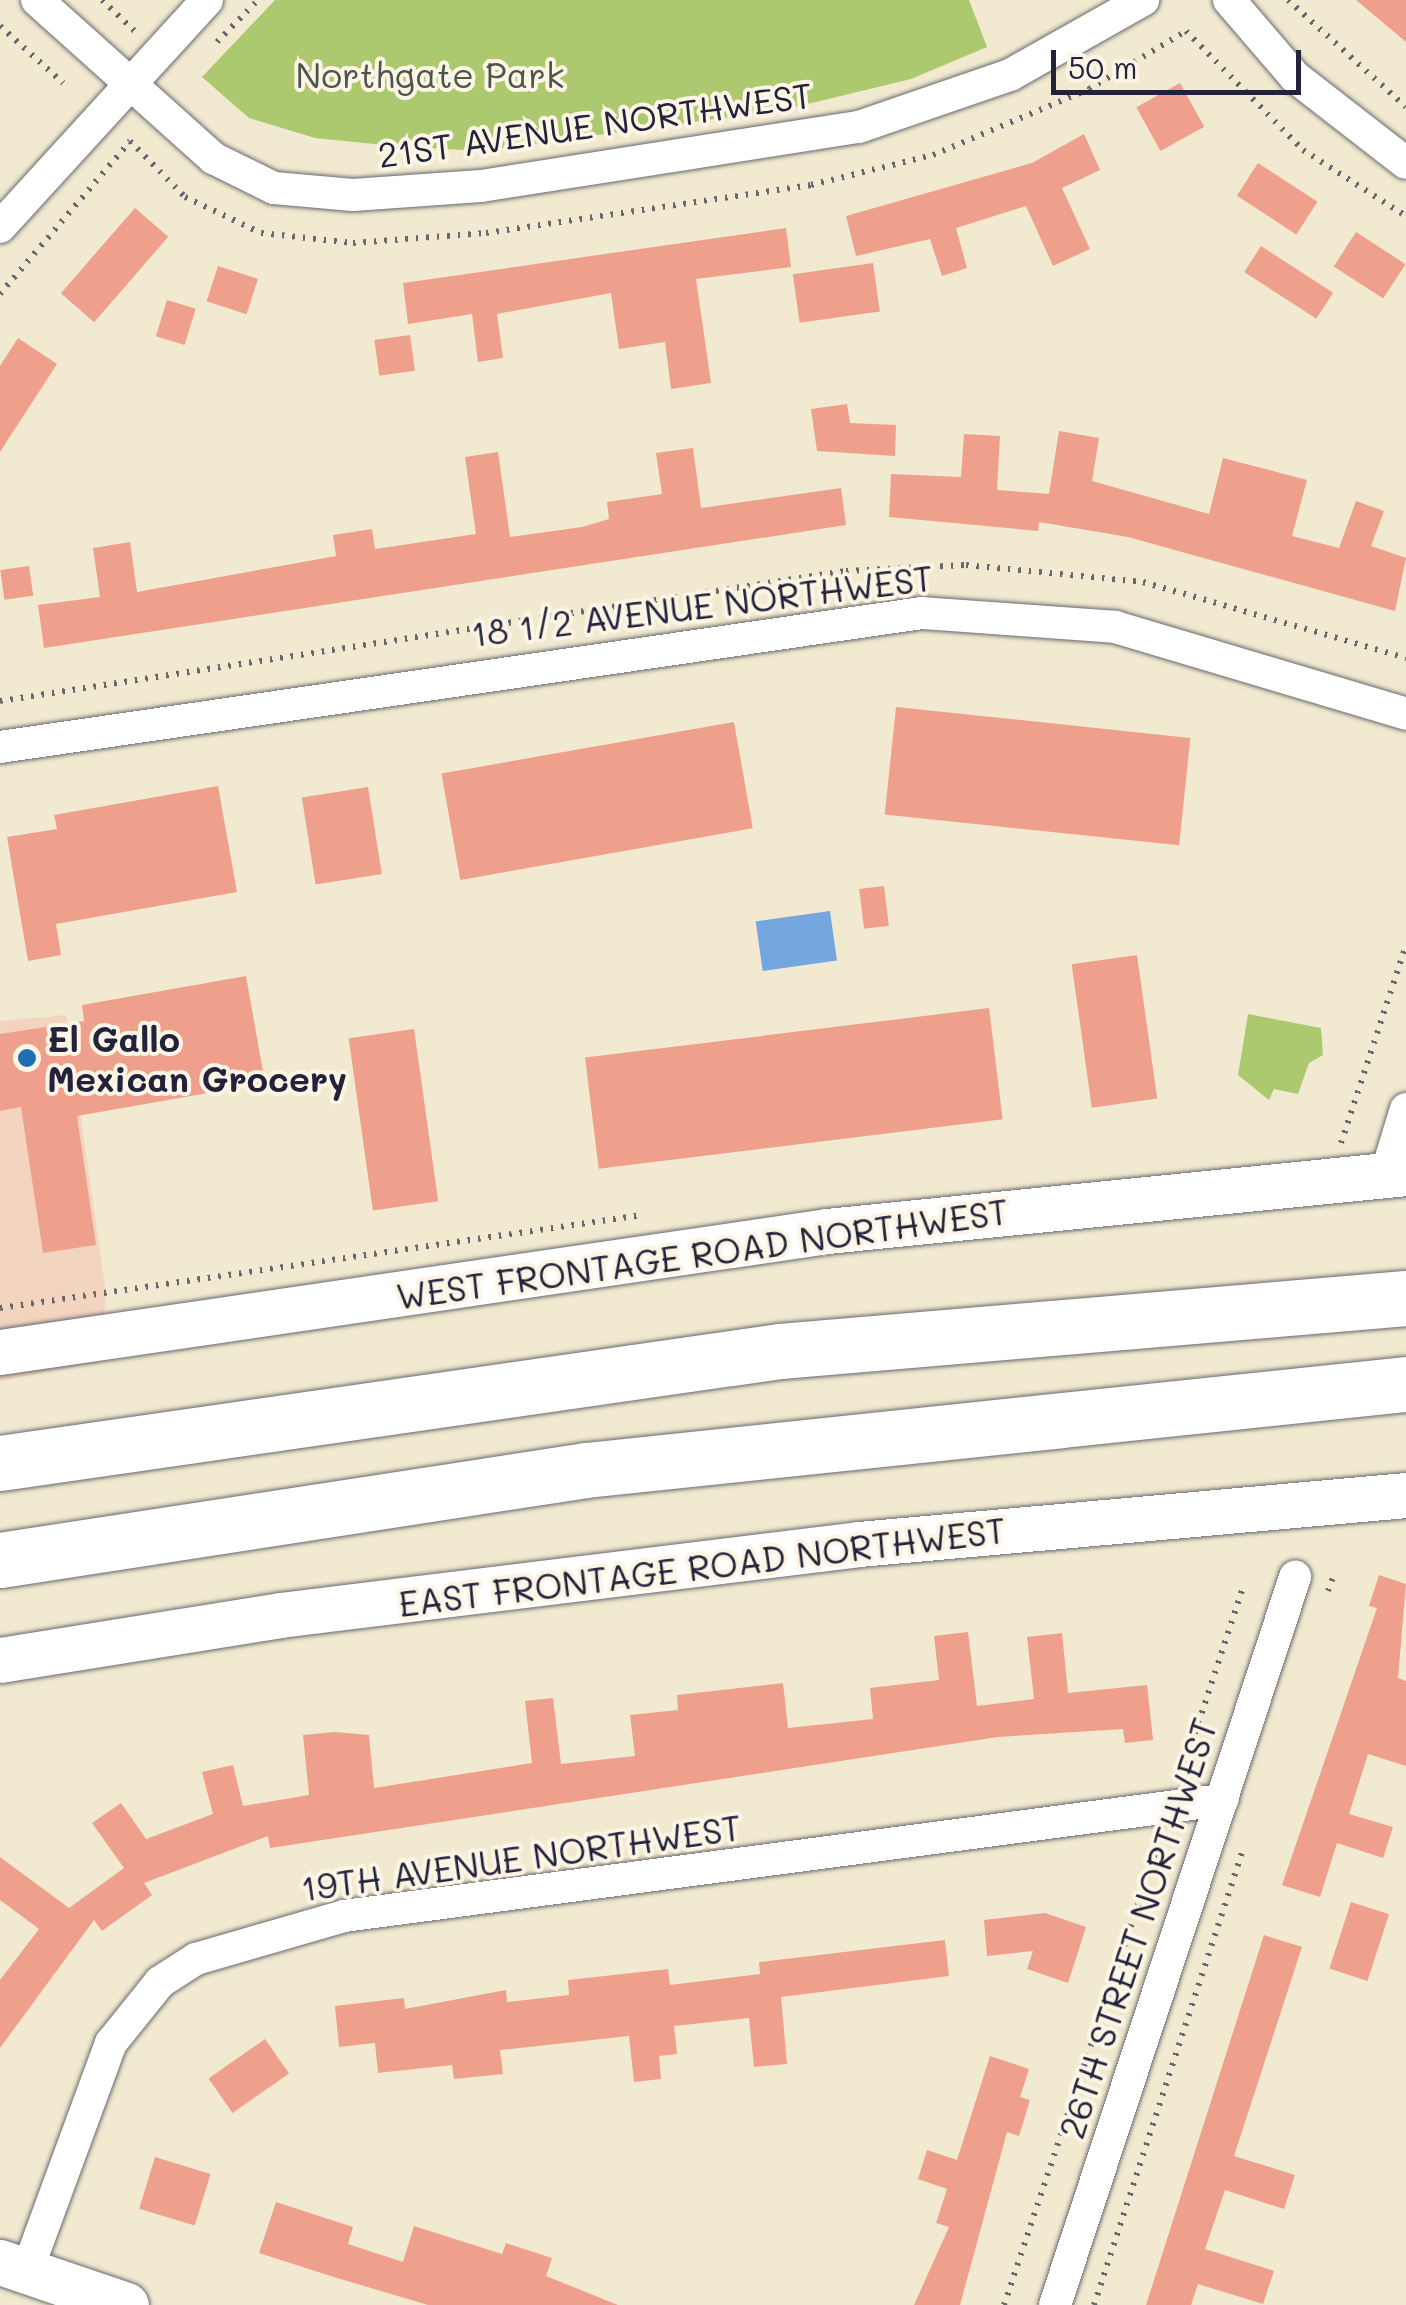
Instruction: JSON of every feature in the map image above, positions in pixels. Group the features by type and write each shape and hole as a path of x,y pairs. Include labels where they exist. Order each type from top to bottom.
{"highway":[{"path":"0,1463 780,1351 1406,1298"},
{"path":"0,1560 586,1470 1406,1384"}],"street":[{"name":"21ST AVENUE NORTHWEST","path":"37,0 128,83 243,176 305,194 410,193 859,127 1010,74 1143,0"},
{"path":"0,227 206,0"},
{"path":"1229,0 1315,96 1406,164"},
{"name":"18 1/2 AVENUE NORTHWEST","path":"0,747 922,613 1019,614 1128,630 1406,714"},
{"path":"1396,1173 1406,1109"},
{"name":"WEST FRONTAGE ROAD NORTHWEST","path":"0,1317 1396,1173"},
{"name":"EAST FRONTAGE ROAD NORTHWEST","path":"0,1660 280,1615 840,1546 1406,1496"},
{"name":"26TH STREET NORTHWEST","path":"1055,2305 1295,1577"},
{"name":"19TH AVENUE NORTHWEST","path":"13,2266 111,2043 160,1982 196,1960 344,1916 1222,1800"},
{"path":"13,2266 126,2305"}],"path":[{"path":"1288,0 1406,107"},
{"path":"0,26 63,83"},
{"path":"1186,31 1303,150 1406,216"},
{"path":"0,294 130,142"},
{"path":"1340,1144 1406,946"},
{"path":"1320,1614 1333,1576"},
{"path":"1004,2305 1243,1588"},
{"path":"1094,2305 1247,1838"}],"shaded area":[{"path":"66,1015 106,1293 100,1362 0,1381 0,1021"}],"green space":[{"name":"Northgate Park","path":"275,0 969,0 987,47 911,79 787,109 481,151 394,146 315,138 249,118 202,77"},
{"path":"1248,1014 1321,1028 1323,1055 1309,1063 1298,1094 1274,1089 1269,1100 1238,1075"}],"water":[{"path":"830,911 837,961 763,971 756,921"}],"building":[{"path":"1356,0 1406,0 1406,42"},
{"path":"1180,83 1204,127 1161,151 1136,107"},
{"path":"1084,134 1100,170 1062,188 1090,249 1053,266 1026,206 956,228 967,268 942,276 930,239 856,256 846,216 1032,163"},
{"path":"1258,163 1318,202 1296,234 1237,196"},
{"path":"135,208 168,237 94,322 61,293"},
{"path":"786,228 791,267 696,279 711,383 671,389 665,342 619,349 611,293 497,314 503,358 478,362 472,314 408,324 403,283"},
{"path":"1356,232 1405,264 1383,299 1334,266"},
{"path":"1261,246 1333,293 1316,319 1244,272"},
{"path":"873,263 880,312 800,323 793,274"},
{"path":"218,266 258,279 247,314 207,301"},
{"path":"167,300 196,309 185,345 156,336"},
{"path":"410,335 415,371 379,376 374,340"},
{"path":"18,338 57,364 0,452 0,366"},
{"path":"847,404 850,423 896,425 895,456 817,451 811,409"},
{"path":"1059,431 1099,438 1092,481 1209,514 1223,458 1307,480 1292,536 1339,548 1356,501 1384,511 1371,546 1406,558 1395,611 1128,537 1039,522 1038,531 889,517 891,474 961,477 964,434 1000,436 997,490 1049,494"},
{"path":"693,448 701,508 841,488 846,525 44,648 38,605 100,597 93,548 130,542 137,592 336,556 333,535 372,529 375,549 476,534 465,457 498,452 510,537 582,527 609,519 607,502 662,494 656,453"},
{"path":"29,566 33,596 4,600 0,570"},
{"path":"896,707 1190,738 1179,845 885,814"},
{"path":"734,722 753,828 460,880 442,774"},
{"path":"218,786 237,892 56,924 61,955 28,961 7,837 57,829 54,815"},
{"path":"368,787 382,874 316,884 302,797"},
{"path":"884,886 889,926 864,929 859,889"},
{"path":"1137,955 1157,1099 1092,1108 1072,964"},
{"path":"246,976 265,1083 77,1116 96,1245 43,1253 21,1107 0,1111 0,1034 84,1021 82,1005"},
{"path":"989,1008 1003,1119 599,1169 585,1058"},
{"path":"414,1029 438,1201 373,1210 349,1038"},
{"path":"1379,1575 1406,1584 1398,1678 1406,1681 1406,1766 1368,1754 1349,1814 1393,1827 1383,1858 1337,1843 1320,1897 1282,1885 1377,1608 1369,1606"},
{"path":"968,1632 977,1706 1034,1699 1027,1637 1062,1633 1068,1693 1147,1685 1153,1740 1125,1743 1123,1729 998,1737 270,1848 268,1836 144,1883 152,1895 102,1931 94,1920 0,2048 0,1980 39,1929 0,1900 0,1857 69,1908 124,1868 92,1823 121,1803 146,1839 213,1814 202,1772 233,1765 243,1806 309,1795 303,1735 369,1735 374,1788 532,1763 525,1701 553,1698 561,1764 635,1756 630,1715 678,1710 677,1695 783,1683 788,1728 873,1719 870,1688 939,1680 934,1636"},
{"path":"1351,1902 1389,1914 1367,1981 1329,1969"},
{"path":"1045,1913 1086,1927 1068,1983 1027,1969 1033,1951 987,1956 984,1920"},
{"path":"1264,1935 1302,1947 1234,2156 1295,2175 1284,2209 1225,2190 1205,2249 1274,2271 1263,2304 1198,2284 1191,2305 1146,2305"},
{"path":"945,1940 949,1976 781,1997 787,2064 754,2067 749,2018 674,2026 677,2054 659,2056 661,2079 634,2082 629,2036 500,2050 503,2074 454,2079 452,2065 378,2073 375,2043 339,2047 335,2006 404,1998 405,2009 506,1990 507,2002 569,1995 568,1980 668,1969 670,1985 760,1974 759,1962"},
{"path":"265,2039 289,2073 233,2113 208,2079"},
{"path":"990,2056 1029,2069 1020,2097 1030,2100 1019,2136 1007,2132 960,2305 914,2305 949,2227 936,2223 947,2189 918,2179 927,2150 957,2160"},
{"path":"155,2157 210,2174 195,2226 139,2209"},
{"path":"276,2202 353,2227 348,2244 403,2262 414,2226 502,2254 506,2243 552,2258 546,2276 618,2305 428,2305 337,2278 259,2253"}],"place":[{"name":"El Gallo Mexican Grocery","path":"27,1058"}]}
